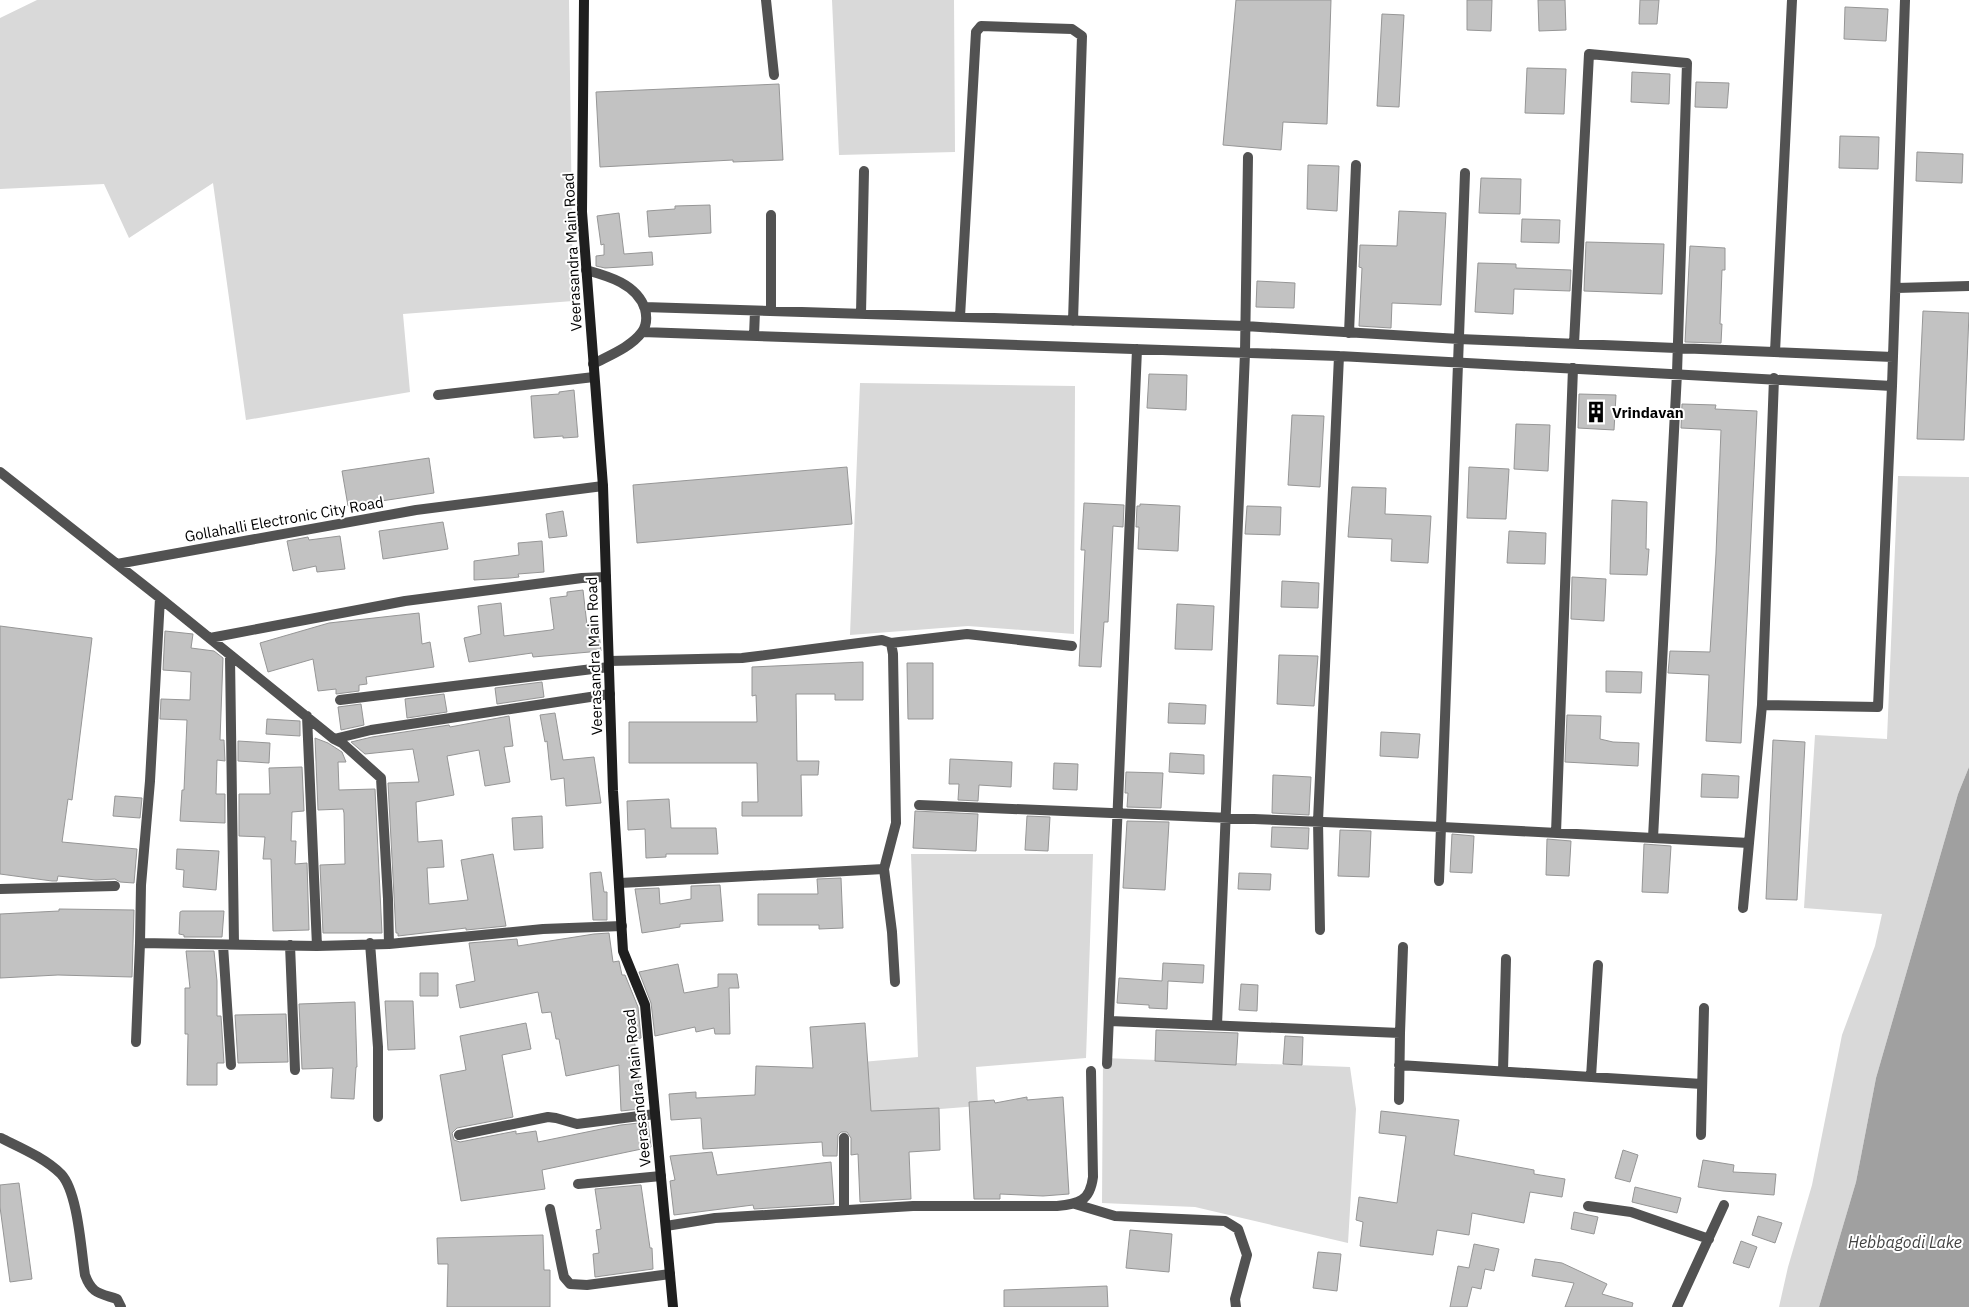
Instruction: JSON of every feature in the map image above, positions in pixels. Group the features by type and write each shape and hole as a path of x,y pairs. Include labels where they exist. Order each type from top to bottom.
{"street":[{"name":"Veerasandra Main Road","path":"584,0 582,212 603,486 613,791 623,951 645,1006 673,1307"},
{"path":"766,0 774,75"},
{"path":"1776,352 1792,0"},
{"path":"1762,705 1878,708 1896,288 1905,0"},
{"path":"960,317 976,32 981,26 1054,28 1072,29 1082,36 1073,321"},
{"path":"1574,344 1589,54 1687,63 1677,373 1653,838"},
{"path":"1217,1024 1245,353 1248,157"},
{"path":"1349,333 1356,165"},
{"path":"861,314 864,171"},
{"path":"1439,881 1465,174"},
{"path":"771,215 771,311"},
{"path":"586,270 609,277 630,287 641,300 644,307 646,324 642,332 635,339 620,350 593,364"},
{"path":"1896,288 1969,286"},
{"path":"644,307 1245,326 1460,339 1893,358"},
{"path":"754,336 755,311"},
{"path":"642,332 1339,356 1774,378 1892,386"},
{"path":"1107,1064 1137,350"},
{"path":"1320,930 1318,821 1339,356"},
{"path":"1556,833 1573,368"},
{"path":"438,395 594,377"},
{"path":"1743,908 1762,705 1774,378"},
{"path":"0,472 118,564 334,739 342,743 381,778 389,944"},
{"name":"Gollahalli Electronic City Road","path":"118,564 416,510 603,486"},
{"path":"210,638 405,602 582,578 606,577"},
{"path":"136,1042 142,885 160,598"},
{"path":"340,700 609,664 742,658 882,640 891,643 967,634 1072,646"},
{"path":"891,643 893,654 896,823 884,869 891,923 895,982"},
{"path":"230,656 228,944 231,1065"},
{"path":"334,739 371,730 610,694"},
{"path":"307,716 317,946"},
{"path":"918,804 1318,821 1749,843"},
{"path":"620,883 884,869"},
{"path":"0,888 115,886"},
{"path":"140,943 317,946 370,943 389,944 543,929 622,926"},
{"path":"370,943 378,1047 378,1117"},
{"path":"290,945 295,1070"},
{"path":"1399,1100 1403,948"},
{"path":"1503,1071 1506,959"},
{"path":"1591,1077 1598,965"},
{"path":"1701,1135 1704,1008"},
{"path":"1110,1021 1400,1033"},
{"path":"1399,1065 1702,1084"},
{"path":"1075,1204 1085,1198 1091,1188 1093,1177 1090,1071"},
{"path":"459,1136 548,1117 577,1124 655,1114"},
{"path":"1,1138 37,1157 61,1174 72,1196 85,1276 89,1286 94,1291 117,1299 121,1307"},
{"path":"844,1138 844,1210"},
{"path":"578,1184 661,1176"},
{"path":"666,1226 715,1218 913,1206 1057,1206 1075,1204 1115,1216 1225,1221 1238,1230 1247,1255 1235,1299 1236,1307"},
{"path":"1677,1307 1724,1205"},
{"path":"1588,1206 1631,1212 1709,1238"},
{"path":"550,1209 564,1277 570,1284 587,1285 670,1274"}],"shaded area":[{"path":"37,0 569,0 573,301 403,314 410,392 246,420 213,183 129,238 104,184 0,189 0,18"},
{"path":"832,0 954,0 955,152 839,155"},
{"path":"860,383 1075,386 1074,634 968,626 850,635"},
{"path":"1898,476 1969,477 1969,767 1958,794 1876,1078 1856,1182 1819,1307 1779,1307 1788,1267 1812,1185 1842,1035 1875,946 1882,914 1804,908 1815,735 1887,739"},
{"path":"911,854 1093,854 1086,1058 976,1067 978,1106 865,1115 862,1062 918,1057"},
{"path":"1103,1058 1350,1067 1356,1109 1348,1243 1195,1207 1102,1203"}],"water":[{"name":"Hebbagodi Lake","path":"1969,767 1969,1307 1819,1307 1856,1182 1876,1078 1958,794"}],"building":[{"path":"1236,0 1331,0 1327,124 1283,122 1281,150 1223,145"},
{"path":"1467,0 1492,0 1491,31 1467,30"},
{"path":"1538,0 1565,0 1566,30 1539,31"},
{"path":"1640,0 1659,0 1657,24 1639,24"},
{"path":"1845,7 1888,9 1886,41 1844,39"},
{"path":"1382,14 1404,15 1399,107 1377,106"},
{"path":"1527,68 1566,69 1564,114 1525,113"},
{"path":"1632,72 1670,74 1669,104 1631,102"},
{"path":"1696,82 1729,83 1727,108 1695,107"},
{"path":"779,84 783,160 733,162 733,160 600,167 596,92"},
{"path":"1840,136 1879,137 1878,169 1839,168"},
{"path":"1917,152 1963,154 1962,183 1916,181"},
{"path":"1308,165 1339,166 1337,211 1307,209"},
{"path":"1481,178 1521,179 1520,214 1479,213"},
{"path":"710,205 711,233 649,237 647,211 675,209 675,206"},
{"path":"1399,211 1446,213 1441,305 1392,303 1391,328 1359,326 1362,268 1359,267 1360,245 1397,246"},
{"path":"619,213 624,254 652,252 653,265 605,268 596,266 596,256 604,255 604,244 601,245 597,216"},
{"path":"1522,219 1560,220 1559,243 1521,242"},
{"path":"1586,242 1664,244 1662,294 1584,291"},
{"path":"1690,246 1725,248 1725,270 1722,270 1721,343 1685,342"},
{"path":"1478,263 1516,264 1516,268 1571,270 1570,291 1514,289 1513,314 1475,312"},
{"path":"1257,281 1295,283 1294,308 1256,307"},
{"path":"1923,311 1969,313 1964,440 1917,439"},
{"path":"1149,374 1187,375 1186,410 1147,408"},
{"path":"574,390 578,437 534,438 531,396 559,394 559,392"},
{"name":"Vrindavan","path":"1579,394 1616,395 1614,430 1578,428"},
{"path":"1682,404 1716,405 1715,409 1757,411 1741,743 1706,741 1709,675 1668,673 1670,651 1710,652 1716,554 1721,430 1681,428"},
{"path":"1292,415 1324,416 1320,487 1288,485"},
{"path":"1516,424 1550,425 1548,471 1514,469"},
{"path":"429,458 434,493 348,506 342,471"},
{"path":"847,467 852,524 637,543 633,485"},
{"path":"1469,467 1509,469 1506,519 1467,518"},
{"path":"1352,487 1386,488 1385,514 1431,516 1428,563 1391,561 1392,539 1348,537"},
{"path":"1612,500 1647,502 1646,549 1649,549 1647,575 1610,574"},
{"path":"1084,503 1124,505 1123,527 1113,526 1108,622 1104,622 1101,667 1079,666 1085,550 1081,550"},
{"path":"1140,504 1180,506 1178,551 1138,549 1139,527 1136,527 1137,506 1140,506"},
{"path":"1247,506 1281,507 1280,535 1245,534"},
{"path":"563,511 567,536 549,538 546,514"},
{"path":"443,522 448,549 383,559 379,531"},
{"path":"1509,531 1546,533 1545,564 1507,563"},
{"path":"340,536 345,569 317,572 316,566 293,571 287,541 308,537 309,540"},
{"path":"542,541 544,572 518,574 519,577 474,580 474,561 519,555 518,543"},
{"path":"1572,577 1606,579 1604,621 1571,619"},
{"path":"1282,581 1319,583 1318,608 1281,607"},
{"path":"583,590 587,625 598,624 601,651 533,657 532,653 469,662 464,638 481,634 478,606 501,603 504,636 551,630 554,629 550,598 567,596 567,592"},
{"path":"1177,604 1214,606 1212,650 1175,649"},
{"path":"419,613 422,644 430,642 434,667 366,677 367,684 359,685 359,691 336,694 336,689 318,691 313,659 268,672 260,643 329,623"},
{"path":"0,626 92,638 72,800 68,799 62,842 137,849 134,883 120,882 115,879 96,880 58,876 57,881 52,881 0,874"},
{"path":"165,631 193,634 191,648 214,651 223,658 220,740 224,740 225,761 217,760 216,794 225,794 225,823 180,821 182,790 184,790 187,720 160,719 161,699 190,700 191,672 163,670"},
{"path":"1279,655 1318,656 1314,706 1277,704"},
{"path":"863,662 863,700 835,700 835,694 796,694 797,761 819,761 818,775 801,775 802,816 742,816 742,802 758,802 757,763 629,763 629,722 757,722 756,695 752,696 752,667"},
{"path":"907,663 933,663 933,719 908,719"},
{"path":"1606,671 1642,672 1641,693 1606,692"},
{"path":"542,682 544,697 497,704 495,688"},
{"path":"444,694 447,712 407,718 405,699"},
{"path":"1169,703 1206,705 1205,724 1168,723"},
{"path":"361,704 364,725 341,730 338,707"},
{"path":"555,713 563,760 594,757 601,803 566,806 564,778 551,780 547,741 545,742 540,715"},
{"path":"1567,715 1601,716 1600,739 1613,742 1639,743 1638,766 1565,762"},
{"path":"509,716 513,746 504,747 510,782 485,786 479,750 447,756 454,795 416,802 418,842 442,840 444,867 427,868 429,904 468,900 461,860 493,854 506,926 466,930 466,928 398,936 398,933 396,933 388,783 419,782 413,749 365,754 351,742 372,737 449,725 450,727"},
{"path":"267,719 300,721 300,736 266,734"},
{"path":"1381,732 1420,734 1418,758 1380,756"},
{"path":"315,738 328,743 342,752 346,762 338,762 339,790 375,789 382,933 323,933 320,865 345,864 344,813 343,809 318,810"},
{"path":"1773,740 1805,742 1797,900 1766,899"},
{"path":"238,741 270,743 269,763 238,761"},
{"path":"1170,753 1204,755 1204,774 1169,772"},
{"path":"950,759 1012,762 1011,787 979,785 978,801 958,800 959,784 949,784"},
{"path":"1054,763 1078,764 1077,790 1053,789"},
{"path":"302,767 304,811 292,812 291,841 296,841 295,864 307,863 309,930 273,931 271,859 263,859 265,837 239,836 239,794 270,794 269,768"},
{"path":"1126,772 1163,773 1161,808 1127,807 1128,793 1125,793"},
{"path":"1702,774 1739,776 1738,798 1701,797"},
{"path":"1273,775 1311,777 1309,815 1272,813"},
{"path":"115,796 142,798 140,818 113,816"},
{"path":"669,799 671,828 716,828 718,854 666,854 666,857 646,858 645,829 628,830 627,801"},
{"path":"915,811 978,814 976,851 913,848"},
{"path":"542,816 543,848 514,850 512,818"},
{"path":"1027,816 1050,817 1048,851 1025,850"},
{"path":"1127,821 1169,822 1165,890 1123,888"},
{"path":"1272,827 1309,828 1308,849 1271,847"},
{"path":"1340,830 1371,831 1369,877 1338,876"},
{"path":"1452,834 1474,836 1472,873 1450,872"},
{"path":"1547,839 1571,841 1569,876 1546,875"},
{"path":"1644,844 1671,846 1668,893 1642,892"},
{"path":"177,849 219,851 216,890 183,887 184,870 176,869"},
{"path":"601,872 604,892 607,892 607,920 593,920 590,873"},
{"path":"1239,873 1271,874 1270,890 1238,889"},
{"path":"841,878 843,928 819,929 819,925 758,925 758,894 818,894 817,879"},
{"path":"720,885 723,921 680,924 680,927 642,933 635,889 659,888 660,904 691,899 691,886"},
{"path":"59,909 134,910 132,977 58,975 0,978 0,914 59,911"},
{"path":"224,911 222,937 184,937 184,935 179,934 180,912"},
{"path":"609,933 613,962 619,961 622,975 625,975 638,1007 641,1038 634,1040 638,1061 640,1109 621,1111 619,1065 566,1076 559,1039 556,1039 551,1012 542,1013 538,992 460,1008 456,985 475,981 469,943 517,939 518,946"},
{"path":"186,951 214,951 217,981 217,1016 221,1016 224,1063 217,1063 217,1085 187,1085 188,1034 185,1034 185,988 190,988"},
{"path":"1163,963 1204,965 1203,983 1168,981 1167,1009 1149,1008 1149,1005 1117,1003 1119,978 1162,981"},
{"path":"678,964 684,993 718,987 718,974 737,974 739,988 729,988 730,1034 715,1034 714,1028 696,1032 695,1027 655,1036 651,1003 639,972"},
{"path":"420,973 438,973 438,996 420,996"},
{"path":"1241,984 1258,985 1257,1011 1239,1010"},
{"path":"385,1001 413,1001 415,1049 388,1050"},
{"path":"355,1002 357,1067 354,1099 331,1098 333,1068 302,1069 299,1004"},
{"path":"286,1014 288,1062 238,1063 235,1015"},
{"path":"526,1023 531,1049 502,1055 513,1117 457,1128 452,1133 454,1140 460,1142 516,1131 516,1134 536,1131 538,1142 621,1125 648,1122 651,1147 542,1170 545,1189 461,1201 440,1075 466,1070 460,1036"},
{"path":"865,1023 871,1111 939,1108 940,1150 909,1152 911,1199 860,1202 858,1154 851,1155 851,1138 847,1132 841,1132 838,1135 837,1156 823,1156 822,1142 703,1149 701,1118 671,1120 669,1094 696,1092 696,1098 755,1095 756,1066 813,1068 810,1027"},
{"path":"1156,1030 1238,1033 1236,1065 1155,1061"},
{"path":"1285,1036 1303,1037 1302,1065 1283,1064"},
{"path":"1027,1097 1027,1100 1063,1097 1069,1194 1043,1196 1000,1194 1000,1199 974,1199 969,1102 994,1100 995,1103"},
{"path":"1381,1111 1459,1120 1454,1155 1534,1170 1534,1174 1565,1179 1562,1197 1530,1192 1524,1223 1472,1213 1469,1235 1437,1230 1433,1255 1360,1246 1363,1222 1356,1220 1359,1197 1397,1203 1406,1136 1379,1133"},
{"path":"1623,1150 1638,1155 1630,1182 1615,1178"},
{"path":"712,1152 717,1175 831,1162 834,1204 754,1209 753,1205 674,1215 670,1181 675,1180 670,1156"},
{"path":"1703,1160 1734,1165 1733,1172 1776,1174 1774,1195 1698,1187"},
{"path":"19,1183 32,1279 10,1282 0,1207 0,1185"},
{"path":"641,1185 650,1248 652,1248 653,1269 595,1277 593,1254 599,1253 596,1230 601,1229 595,1189"},
{"path":"1635,1187 1681,1198 1677,1213 1632,1202"},
{"path":"1574,1212 1598,1217 1594,1234 1571,1229"},
{"path":"1758,1216 1782,1223 1775,1243 1752,1235"},
{"path":"1130,1230 1172,1234 1169,1272 1126,1268"},
{"path":"543,1235 544,1270 550,1270 550,1307 447,1307 448,1264 438,1264 437,1238"},
{"path":"1741,1241 1757,1247 1749,1268 1733,1263"},
{"path":"1474,1244 1499,1249 1494,1271 1485,1269 1481,1289 1472,1287 1467,1307 1450,1307 1458,1266 1469,1268"},
{"path":"1318,1252 1341,1254 1337,1291 1313,1288"},
{"path":"1535,1259 1562,1263 1607,1284 1602,1294 1633,1303 1632,1307 1565,1307 1574,1283 1532,1276"},
{"path":"1107,1286 1108,1307 1004,1307 1004,1290"}],"place":[{"name":"Vrindavan","path":"1596,412"}]}
